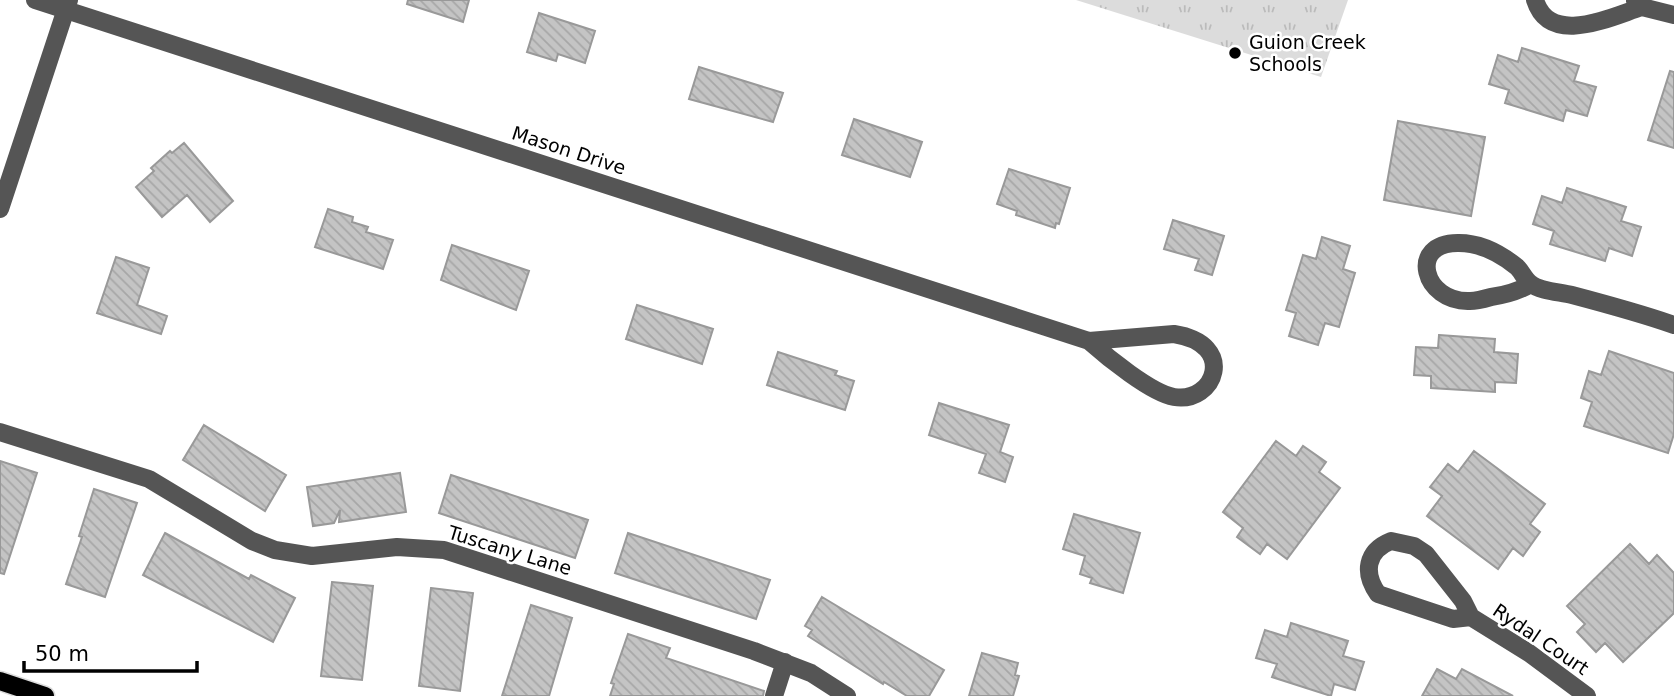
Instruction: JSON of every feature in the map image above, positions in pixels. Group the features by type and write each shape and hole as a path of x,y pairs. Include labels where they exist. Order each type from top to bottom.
{"main road":[{"path":"0,681 45,696"}],"street":[{"name":"Mason Drive","path":"35,0 68,5 1089,341 1133,374 1175,397 1193,395 1203,390 1214,371 1214,361 1209,350 1187,336 1174,334 1089,341"},
{"path":"1535,0 1545,17 1555,24 1567,27 1579,26 1638,4 1674,15"},
{"path":"0,209 68,5"},
{"path":"1531,284 1515,293 1469,302 1440,292 1431,284 1426,266 1430,255 1445,244 1472,244 1498,255 1518,268 1531,284 1616,306 1674,325"},
{"name":"Tuscany Lane","path":"0,432 149,480 243,536 275,550 312,556 397,547 444,550 785,662 825,681 847,696"},
{"name":"Rydal Court","path":"1471,617 1453,619 1378,594 1369,578 1368,568 1374,551 1391,541 1414,545 1426,554 1463,601 1471,617 1529,653 1587,696"},
{"path":"774,696 785,662"}],"green space":[{"path":"1076,0 1348,0 1321,77"}],"building":[{"path":"408,0 469,0 463,22 407,4"},
{"path":"539,13 595,31 585,63 558,54 556,61 527,52"},
{"path":"1522,48 1579,66 1574,81 1596,87 1587,116 1566,110 1563,121 1505,103 1509,90 1489,84 1498,55 1518,62"},
{"path":"699,67 783,93 773,122 689,99"},
{"path":"1670,71 1674,72 1674,148 1648,140"},
{"path":"854,119 922,142 910,177 842,155"},
{"path":"1398,121 1485,137 1471,216 1384,200"},
{"path":"184,143 233,201 210,222 187,195 162,217 136,187 154,171 151,168"},
{"path":"1009,169 1070,188 1059,224 1056,223 1055,228 1016,215 1017,211 997,204"},
{"path":"1567,188 1626,207 1621,221 1641,227 1632,256 1609,248 1605,261 1550,244 1554,231 1533,224 1542,196 1562,203"},
{"path":"328,209 353,217 352,222 368,227 366,232 393,240 383,269 315,247"},
{"path":"1173,220 1224,236 1212,275 1195,270 1199,259 1164,249"},
{"path":"1322,237 1350,246 1343,269 1355,273 1339,327 1325,323 1318,345 1289,336 1296,313 1286,310 1303,255 1316,259"},
{"path":"452,245 529,271 516,310 441,280"},
{"path":"116,257 149,268 137,305 167,316 161,334 97,313"},
{"path":"637,305 713,329 702,364 626,339"},
{"path":"1439,335 1495,339 1494,352 1518,354 1516,383 1495,382 1495,392 1431,388 1431,376 1414,375 1416,347 1438,348"},
{"path":"1609,351 1674,373 1674,434 1668,453 1584,426 1592,402 1581,398 1589,371 1601,375"},
{"path":"778,352 837,371 835,375 854,381 845,410 767,385"},
{"path":"939,403 1009,425 1000,452 1013,457 1005,482 979,473 986,454 929,435"},
{"path":"204,425 286,475 265,511 183,460"},
{"path":"1276,441 1296,456 1303,446 1326,462 1319,472 1340,488 1287,559 1267,544 1260,554 1237,537 1243,528 1223,512"},
{"path":"1474,451 1545,504 1530,524 1540,532 1523,556 1513,548 1498,569 1427,516 1442,496 1430,487 1448,464 1458,472"},
{"path":"0,461 37,473 4,574 0,573"},
{"path":"400,473 406,512 339,522 340,510 334,523 313,526 307,487"},
{"path":"451,475 588,520 575,558 439,513"},
{"path":"94,489 137,503 105,597 66,584"},
{"path":"1074,514 1140,533 1123,593 1090,583 1092,578 1080,574 1085,556 1063,549"},
{"path":"165,533 249,579 251,575 295,598 273,642 143,575"},
{"path":"628,533 770,580 756,619 615,573"},
{"path":"1630,544 1649,564 1657,555 1674,573 1674,613 1623,662 1605,643 1596,652 1577,632 1585,624 1567,606"},
{"path":"332,582 373,586 362,680 321,676"},
{"path":"431,588 473,593 460,691 419,686"},
{"path":"822,597 944,670 929,696 907,696 884,682 883,684 808,636 812,630 805,626"},
{"path":"531,605 572,618 549,696 502,696"},
{"path":"1291,623 1348,641 1343,656 1364,662 1355,690 1334,684 1331,696 1272,677 1277,664 1256,658 1265,630 1287,637"},
{"path":"628,634 670,648 666,658 764,691 763,696 610,696 614,684 611,683"},
{"path":"982,653 1018,663 1015,675 1019,676 1013,696 969,696"},
{"path":"1437,669 1456,679 1462,669 1513,696 1422,696"}],"place":[{"name":"Guion Creek Schools","path":"1235,53"}]}
